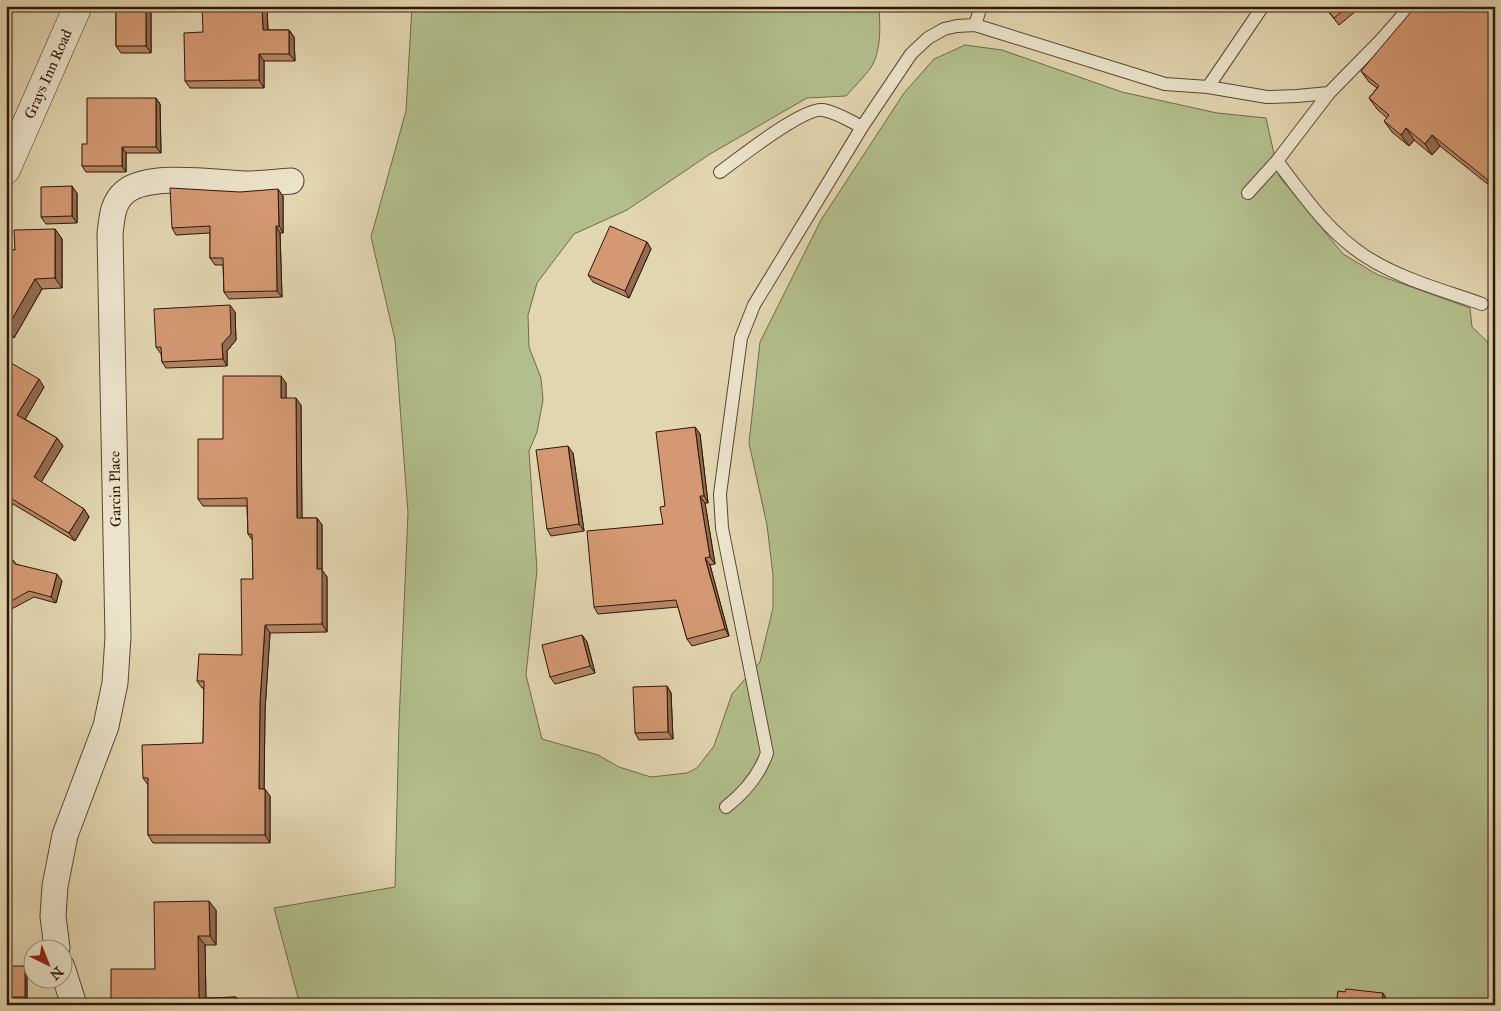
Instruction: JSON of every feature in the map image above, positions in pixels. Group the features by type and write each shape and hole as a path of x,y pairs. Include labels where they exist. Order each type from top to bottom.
{"street":[{"name":"Grays Inn Road","path":"6,170 78,6"},
{"name":"Garcin Place","path":"56,938 53,916 55,893 65,835 106,726 115,683 118,636 110,234 114,206 125,192 139,184 169,180 247,184 291,181"},
{"path":"69,988 74,1005"}],"lane":[{"path":"975,25 981,6"},
{"path":"1208,87 1264,6"},
{"path":"1248,193 1277,161 1329,93 1411,6"},
{"path":"726,807 740,796 761,771 767,753 722,528 720,494 741,338 754,305 862,127 911,54 928,38 944,30 957,26 975,25 1165,84 1208,87 1267,97 1329,93"},
{"path":"720,172 757,145 809,112 821,109 862,127"},
{"path":"1277,161 1310,205 1337,233 1365,256 1422,283 1482,304"}],"green space":[{"path":"412,6 879,6 880,22 877,55 870,69 846,96 807,98 710,154 627,210 574,234 537,283 528,315 529,347 541,378 543,400 537,432 529,451 537,570 526,675 542,739 598,755 619,767 651,777 687,773 697,768 714,746 732,694 760,662 773,608 773,575 767,525 749,443 760,342 821,220 904,93 934,59 965,45 1002,50 1122,92 1217,113 1266,118 1279,176 1343,254 1378,275 1470,308 1472,327 1495,349 1495,1005 300,1005 274,908 395,887 399,723 408,513 395,340 371,237 406,111"}],"building":[{"path":"116,6 146,6 146,46 116,46"},
{"path":"202,6 262,6 263,30 289,30 289,54 259,54 259,80 185,81 184,33 203,32"},
{"path":"1324,6 1349,6 1334,18"},
{"path":"1416,6 1495,6 1494,185 1432,135 1425,144 1406,128 1401,135 1384,121 1389,115 1369,98 1379,86 1361,71"},
{"path":"87,98 156,98 156,147 122,147 122,166 82,166 82,144 87,144"},
{"path":"72,186 72,216 41,217 41,187"},
{"path":"170,188 240,192 278,189 279,226 276,226 277,291 224,292 223,258 210,258 210,226 172,228"},
{"path":"610,226 647,242 625,291 588,275"},
{"path":"55,229 55,278 35,279 7,328 6,250 15,250 14,230"},
{"path":"230,305 231,334 222,344 223,359 162,362 161,347 156,347 154,309"},
{"path":"11,363 39,379 17,415 57,438 34,477 84,509 69,533 6,497 6,371"},
{"path":"223,376 281,376 281,398 296,398 297,518 317,518 317,569 322,569 322,624 265,625 260,702 259,789 265,789 265,835 148,835 148,778 143,778 142,745 203,743 204,681 197,681 199,654 242,655 241,579 253,579 252,534 248,534 247,498 198,499 198,439 223,439"},
{"path":"695,427 704,496 700,496 710,557 705,558 725,629 687,639 676,600 594,607 587,531 663,524 660,507 665,506 656,432"},
{"path":"568,446 579,524 547,529 536,450"},
{"path":"6,558 13,560 15,564 57,574 51,597 29,591 6,604"},
{"path":"582,635 590,666 550,677 542,645"},
{"path":"667,686 668,732 635,733 633,687"},
{"path":"209,901 210,936 198,936 199,999 236,997 236,1005 111,1005 111,969 155,969 154,902"},
{"path":"6,966 22,966 22,988 25,988 25,997 6,997"},
{"path":"1346,989 1383,993 1382,1002 1392,1003 1392,1005 1336,1005 1338,991 1345,992"}]}
